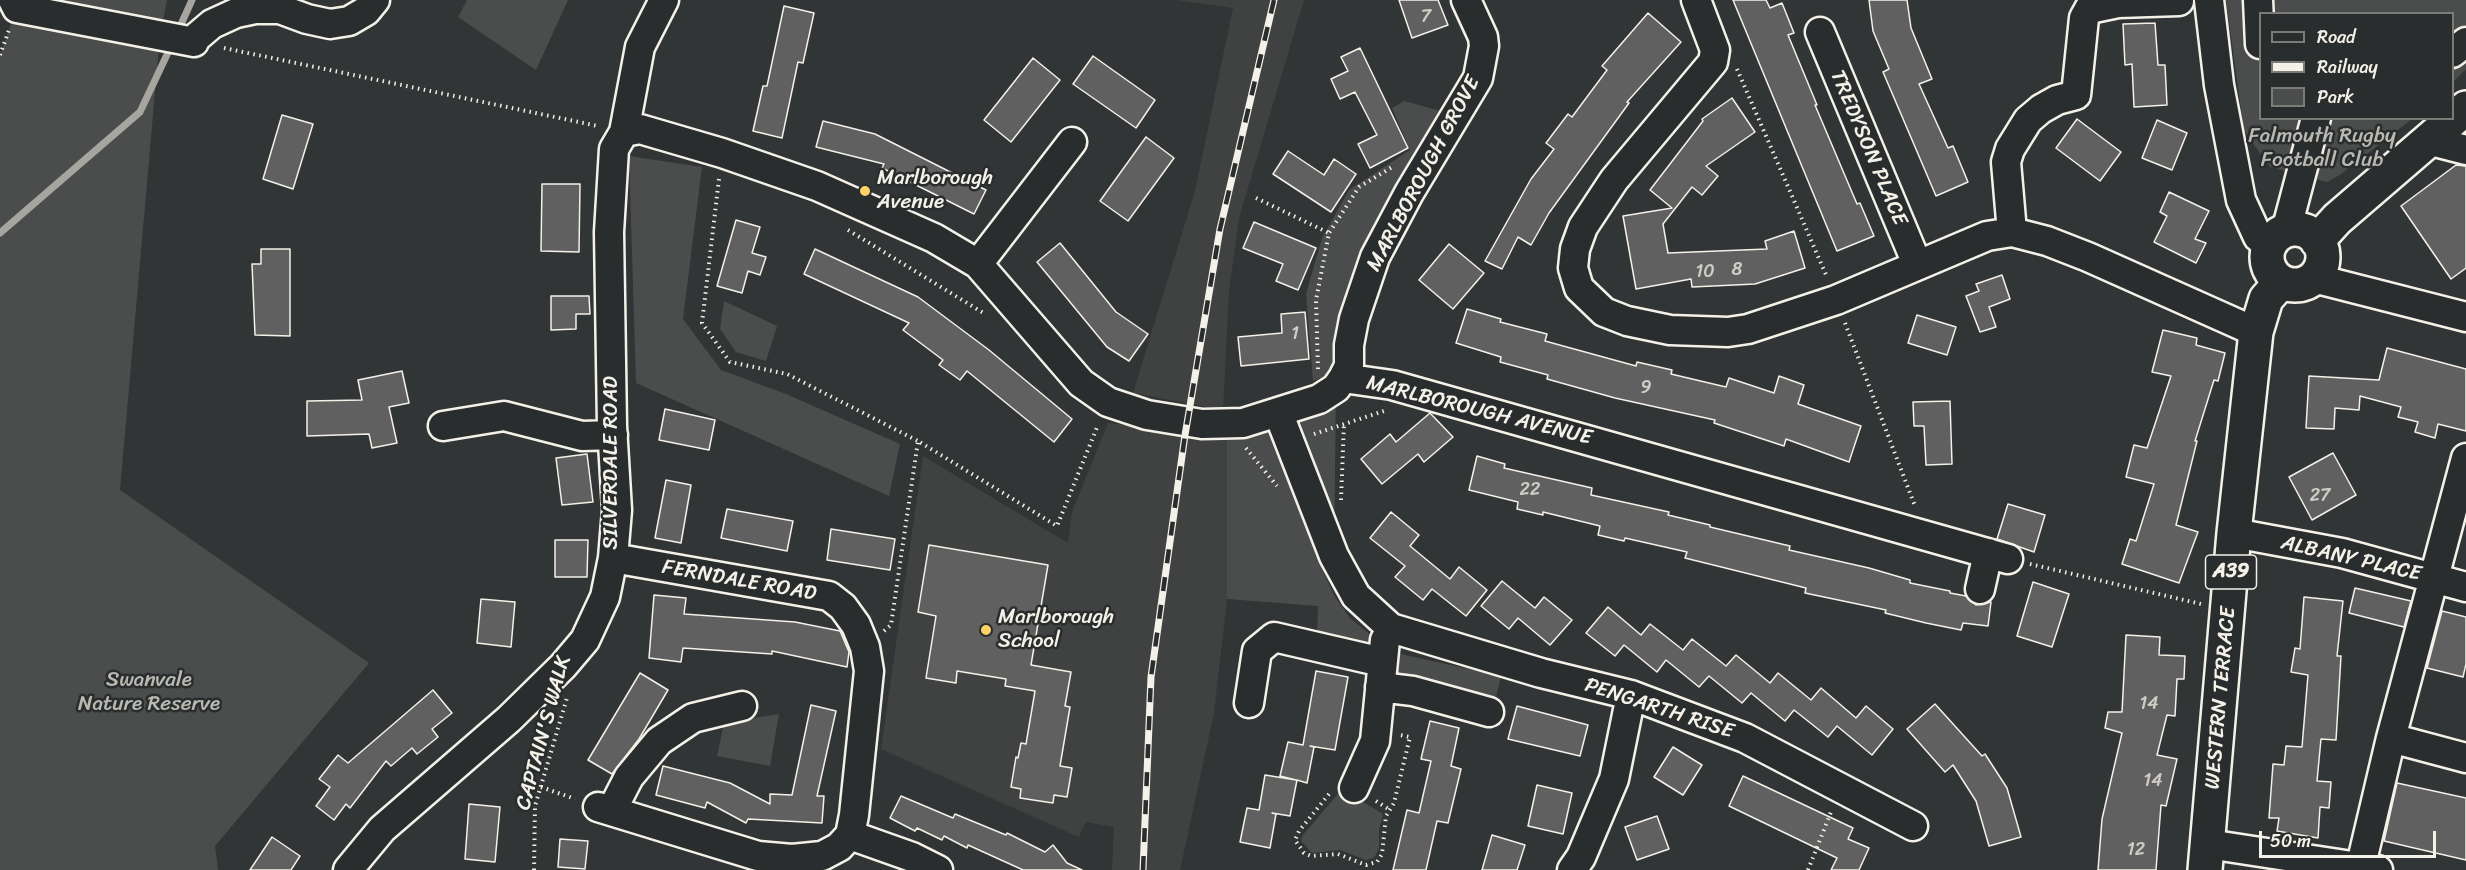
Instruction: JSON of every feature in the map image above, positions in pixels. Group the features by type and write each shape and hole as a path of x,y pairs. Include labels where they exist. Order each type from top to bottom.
{"main road":[{"path":"2454,119 2466,108"},
{"path":"2317,241 2337,219 2453,120"},
{"path":"2298,230 2308,233 2317,241 2322,258 2316,275 2300,285 2281,282 2268,266 2278,238 2298,230"},
{"name":"WESTERN TERRACE","path":"2206,857 2234,533 2256,332 2266,299 2281,282"}],"street":[{"path":"15,4 193,41 212,24 236,13 280,9 307,20 330,24 349,21 366,11 375,0"},
{"name":"SILVERDALE ROAD","path":"348,870 382,829 509,718 563,666 585,640 605,597 613,558 617,510 613,435 609,232 614,149 624,132 640,47 664,0"},
{"name":"MARLBOROUGH GROVE","path":"1342,378 1349,366 1349,345 1354,319 1375,257 1409,193 1478,78 1484,46 1466,0"},
{"path":"1696,0 1715,50 1713,62 1614,180 1583,227 1575,249 1573,268 1579,288 1604,312 1627,321 1670,330 1728,332 1748,329 1836,300 1987,236 2012,232 2088,257 2256,332"},
{"path":"2209,0 2219,84 2241,200 2259,237 2278,238 2315,120"},
{"path":"2258,0 2259,22"},
{"path":"2012,232 2006,162 2010,149 2028,120 2041,109 2057,100 2076,95 2084,18 2089,9 2118,3 2179,1"},
{"name":"TREDYSON PLACE","path":"1820,32 1917,264"},
{"path":"2454,51 2466,42"},
{"name":"MARLBOROUGH AVENUE","path":"624,132 640,129 722,153 817,186 934,238 978,264 1081,383 1108,402 1147,415 1202,424 1243,423 1319,399 1336,388 1342,378 1392,384 1998,556"},
{"path":"2431,141 2466,150"},
{"path":"978,264 1072,142"},
{"path":"2316,275 2325,281 2466,317"},
{"name":"PENGARTH RISE","path":"1278,412 1334,556 1356,596 1374,615 1391,628 1541,673 1631,695 1745,738 1913,826"},
{"path":"443,426 504,416 582,436 613,435"},
{"path":"2206,857 2370,868 2391,738 2466,458"},
{"name":"ALBANY PLACE","path":"2234,533 2342,553 2466,587"},
{"path":"1980,589 1998,556"},
{"name":"FERNDALE ROAD","path":"613,558 829,597 843,607 856,626 865,647 869,671 849,835"},
{"path":"1354,788 1375,741 1385,636 1391,628"},
{"path":"1249,703 1257,651 1274,637 1369,659 1382,658"},
{"path":"1380,687 1413,691 1489,712"},
{"path":"1572,870 1581,857 1614,779 1631,695"},
{"path":"742,706 693,718 659,741 605,808 732,849 792,859 822,856 839,847 849,835 912,857 938,870"},
{"path":"2391,738 2466,758"}],"path":[{"path":"193,41 624,132"},
{"path":"722,153 702,323 730,362 787,375 863,411 918,441 1057,526 1108,402"},
{"path":"1256,198 1329,233"},
{"path":"838,224 995,320"},
{"path":"1246,447 1290,443 1397,406 1413,390"},
{"path":"1341,504 1344,423"},
{"path":"865,647 891,625 918,441"},
{"path":"1998,556 2228,610"},
{"name":"CAPTAIN'S WALK","path":"534,870 535,806 568,696"},
{"path":"541,787 605,808"},
{"path":"1808,870 1841,788"}],"shaded area":[{"path":"1177,0 1304,0 1239,218 1229,292 1223,410 1133,393 1195,191 1233,8"},
{"path":"1108,423 1229,439 1227,599 1214,713 1180,870 1112,870 1114,827 1086,822 1079,837 881,749 923,456 1068,543 1072,512"}],"green space":[{"name":"Swanvale Nature Reserve","path":"13,0 167,0 160,35 120,490 369,663 215,846 218,870 0,870 0,55 17,8"},
{"path":"467,0 568,0 536,70 458,17"},
{"name":"Falmouth Rugby Football Club","path":"2226,0 2466,0 2466,69 2454,81 2454,12 2259,12 2259,120 2411,120 2340,175 2327,182 2270,167 2244,131"},
{"path":"1404,101 1441,111 1443,117 1350,288 1336,324 1331,373 1313,381 1306,294 1322,238 1349,190 1410,150 1392,108"},
{"path":"629,156 702,167 683,319 721,370 786,394 900,444 889,496 636,383"},
{"path":"724,301 777,326 766,361 736,352 720,329"},
{"path":"1336,388 1334,556 1318,561 1335,597 1350,618 1373,637 1367,645 1317,641 1318,606 1227,599 1227,423"},
{"path":"1396,653 1501,676 1495,701 1392,679"},
{"path":"779,714 770,766 717,756 724,723"},
{"path":"1342,789 1383,814 1379,830 1379,848 1374,858 1366,860 1340,850 1312,853 1301,841 1303,835"}],"building":[{"path":"1399,0 1438,0 1448,25 1412,38"},
{"path":"1733,0 1766,0 1770,8 1782,3 1794,33 1788,35 1817,105 1815,105 1857,204 1860,203 1874,236 1837,251"},
{"path":"1869,0 1907,0 1911,28 1932,79 1919,84 1948,148 1953,146 1968,182 1936,196 1883,72 1889,69 1873,31"},
{"path":"784,6 814,13 803,63 798,62 782,138 753,131 763,86 767,86"},
{"path":"1648,13 1681,42 1627,102 1629,103 1549,213 1531,245 1518,237 1502,269 1485,261 1531,179 1554,149 1546,143 1568,114 1572,117 1607,70 1602,66"},
{"path":"2155,23 2158,65 2165,65 2167,105 2134,107 2132,64 2125,65 2123,24"},
{"path":"1360,48 1408,148 1370,168 1358,144 1377,135 1355,92 1340,99 1331,79 1348,71 1341,57"},
{"path":"1093,56 1155,100 1136,128 1073,84"},
{"path":"1033,58 1060,80 1011,142 984,120"},
{"path":"1732,98 1755,132 1706,166 1718,176 1702,195 1692,187 1663,224 1668,253 1767,249 1765,241 1794,231 1805,268 1755,284 1692,287 1691,279 1636,289 1623,216 1672,208 1650,190 1703,121 1702,119"},
{"path":"282,115 313,124 293,189 263,179"},
{"path":"2077,119 2121,152 2100,181 2056,148"},
{"path":"2157,120 2187,133 2172,170 2142,158"},
{"path":"823,121 875,134 986,190 974,214 882,168 884,164 816,147"},
{"path":"1146,137 1174,158 1128,221 1100,201"},
{"path":"1288,151 1324,175 1334,159 1356,174 1331,212 1273,174"},
{"path":"2456,165 2466,166 2466,268 2451,279 2401,206"},
{"path":"542,184 580,184 579,252 541,251"},
{"path":"2169,192 2209,211 2195,239 2206,243 2196,263 2154,242 2167,216 2160,212"},
{"path":"736,220 760,227 752,253 766,257 760,275 748,271 742,293 717,286"},
{"path":"1254,222 1316,248 1298,290 1276,281 1283,264 1243,248"},
{"path":"1060,243 1116,312 1148,334 1129,361 1107,347 1037,262"},
{"path":"1449,244 1484,273 1453,309 1419,280"},
{"path":"261,249 290,249 290,336 255,335 252,264 261,264"},
{"path":"815,249 918,297 989,350 1072,419 1054,442 967,371 960,380 939,365 943,360 903,330 909,323 804,274"},
{"path":"2002,275 2010,299 1989,307 1996,327 1980,332 1966,296 1979,291 1976,284"},
{"path":"551,296 589,296 590,314 576,314 576,329 551,330"},
{"path":"1467,309 1501,319 1500,322 1547,334 1545,341 1636,366 1637,362 1672,370 1671,374 1726,387 1729,378 1774,393 1779,376 1804,385 1798,404 1861,426 1849,462 1786,439 1784,446 1714,423 1715,420 1615,398 1547,379 1548,375 1500,362 1501,357 1456,343"},
{"path":"1305,312 1309,359 1241,366 1238,337 1282,333 1281,314"},
{"path":"1917,315 1956,327 1947,355 1908,343"},
{"path":"2163,330 2197,338 2196,345 2225,353 2218,381 2214,380 2195,441 2197,441 2176,525 2198,532 2179,583 2122,564 2130,539 2136,541 2154,484 2126,477 2134,445 2147,448 2171,376 2152,372"},
{"path":"2387,348 2466,369 2466,431 2438,424 2435,438 2415,432 2418,422 2398,417 2401,407 2360,396 2359,410 2335,408 2334,429 2306,428 2309,376 2379,380"},
{"path":"402,371 409,403 389,407 397,443 372,448 369,434 307,436 307,401 362,400 358,380"},
{"path":"1950,401 1952,464 1926,465 1924,426 1914,426 1913,402"},
{"path":"665,409 715,420 709,450 659,440"},
{"path":"1430,413 1453,437 1424,462 1418,454 1382,484 1361,459 1390,434 1396,442"},
{"path":"2333,453 2356,495 2312,520 2289,477"},
{"path":"587,454 593,502 562,505 556,458"},
{"path":"1477,456 1505,464 1504,468 1592,488 1591,495 1669,512 1668,515 1710,525 1710,527 1790,546 1789,550 1869,568 1910,580 1910,583 1950,591 1950,593 1966,596 1976,605 1991,602 1988,626 1963,623 1961,630 1885,613 1886,610 1805,593 1806,588 1685,558 1687,552 1625,538 1624,541 1598,535 1600,526 1543,512 1543,515 1517,509 1518,502 1469,490"},
{"path":"666,480 691,485 681,543 655,538"},
{"path":"2008,504 2045,515 2034,552 1997,539"},
{"path":"727,509 793,521 787,551 721,538"},
{"path":"1391,512 1419,535 1410,546 1450,579 1459,567 1487,590 1466,616 1432,589 1423,600 1395,577 1405,566 1370,538"},
{"path":"831,529 895,539 890,570 827,560"},
{"path":"555,540 588,540 587,577 555,577"},
{"path":"929,545 1048,565 1031,665 1071,672 1065,706 1070,707 1060,766 1072,768 1067,797 1054,795 1053,803 1020,798 1021,789 1011,787 1016,757 1018,758 1021,743 1026,744 1035,691 1005,686 1006,679 957,671 956,683 926,678 936,616 918,612"},
{"path":"1502,581 1535,608 1544,597 1572,620 1550,645 1518,618 1509,629 1481,606"},
{"path":"2033,582 2069,594 2052,647 2017,636"},
{"path":"2355,588 2411,601 2404,627 2349,613"},
{"path":"654,595 686,598 684,614 795,622 840,631 849,652 847,667 772,651 772,654 683,648 681,662 649,658"},
{"path":"2304,597 2343,601 2337,656 2341,656 2336,740 2321,739 2317,781 2331,782 2329,808 2320,807 2318,838 2277,831 2279,818 2269,818 2273,764 2284,765 2286,746 2302,747 2308,675 2291,672 2295,648 2300,649"},
{"path":"481,599 515,602 511,647 477,643"},
{"path":"1608,607 1641,635 1650,624 1683,650 1692,639 1726,666 1736,655 1770,683 1778,673 1811,700 1821,688 1856,718 1866,706 1893,729 1872,755 1837,726 1828,737 1794,710 1785,721 1751,693 1742,703 1709,676 1699,687 1666,660 1657,672 1624,645 1615,656 1586,633"},
{"path":"2442,611 2466,617 2466,664 2463,677 2427,668"},
{"path":"2126,635 2160,637 2159,655 2185,656 2184,679 2177,679 2175,716 2167,715 2157,755 2177,759 2166,806 2161,805 2156,870 2098,870 2102,819 2122,733 2105,728 2108,712 2122,712"},
{"path":"1316,671 1348,677 1335,750 1310,746 1314,747 1307,783 1297,780 1290,816 1272,813 1276,814 1270,848 1240,842 1247,808 1259,810 1265,775 1296,780 1280,776 1288,742 1303,745"},
{"path":"640,673 668,690 639,739 612,774 588,760"},
{"path":"433,690 452,713 432,729 438,737 417,754 412,748 391,766 386,761 350,808 346,804 334,820 316,806 330,787 319,779 338,755 348,763"},
{"path":"1935,704 1982,756 1985,754 2007,788 2021,837 1989,846 1976,801 1953,765 1945,772 1907,729"},
{"path":"811,705 836,711 817,796 824,796 822,823 748,819 746,823 707,802 705,808 656,795 663,766 730,783 770,804 770,794 792,795"},
{"path":"1517,706 1588,725 1580,756 1508,739"},
{"path":"1430,721 1459,728 1451,766 1461,769 1448,823 1437,821 1426,870 1393,870 1407,810 1419,813 1431,761 1421,759"},
{"path":"1673,747 1702,765 1683,795 1654,777"},
{"path":"1743,776 1853,828 1848,839 1869,848 1859,870 1831,870 1837,858 1729,806"},
{"path":"2397,783 2466,798 2466,860 2384,841"},
{"path":"1537,785 1572,793 1563,834 1528,826"},
{"path":"901,796 953,818 955,814 1006,835 1007,833 1045,852 1053,845 1067,863 1082,870 1023,870 968,845 967,848 944,836 942,840 917,828 915,831 890,818"},
{"path":"469,804 500,807 495,862 465,859"},
{"path":"1657,816 1669,849 1637,860 1625,827"},
{"path":"1492,835 1525,845 1517,870 1482,870"},
{"path":"272,837 300,856 291,870 250,870"},
{"path":"560,839 588,841 585,869 558,867"}],"waterway":[{"path":"178,31 192,0"},
{"path":"0,233 140,112 172,44"}],"railway":[{"path":"1143,870 1151,677 1185,435 1220,229 1274,0"}],"place":[{"name":"Marlborough Avenue","path":"865,191"},
{"name":"Marlborough School","path":"986,630"}]}
